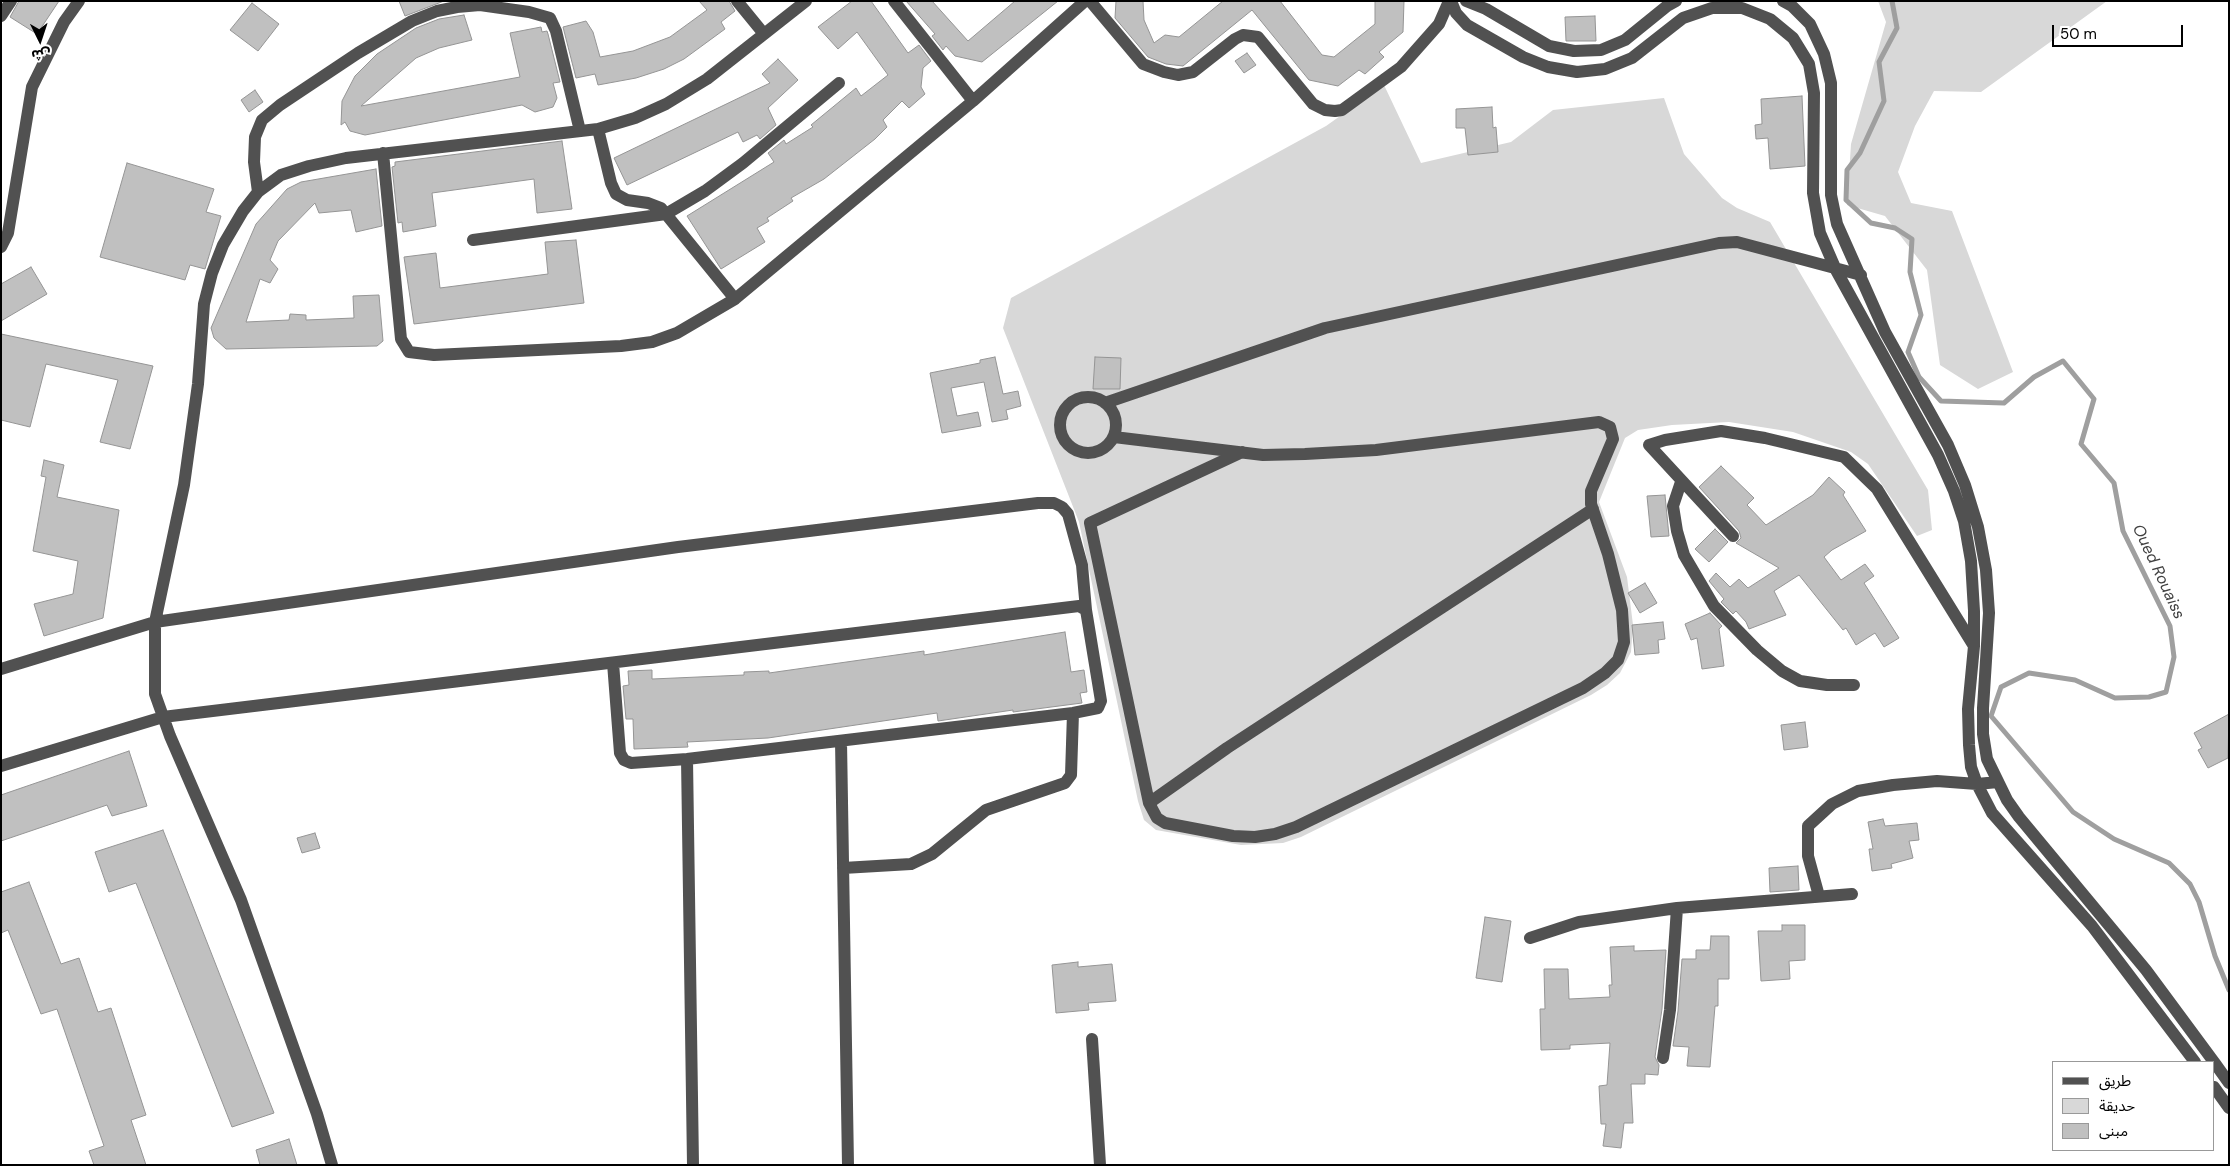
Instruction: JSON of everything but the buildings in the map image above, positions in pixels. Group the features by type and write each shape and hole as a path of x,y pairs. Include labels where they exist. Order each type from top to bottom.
{"street":[{"path":"1,16 12,1"},
{"path":"1,247 8,233 32,87 64,22 79,1"},
{"path":"737,1 764,34"},
{"path":"332,1165 317,1114 242,900 163,717 155,694 156,622 184,485 198,384 204,304 212,273 224,245 243,211 258,192 281,175 346,158 598,129 635,118 666,104 707,79 806,1"},
{"path":"894,1 972,101"},
{"path":"383,153 401,339 409,352 434,355 621,346 652,342 677,333 735,299 972,101 1085,1"},
{"path":"1090,1 1143,64 1178,75 1193,72 1235,39 1243,35 1258,37 1313,104 1325,110 1335,111 1342,110 1401,67 1439,24 1450,1"},
{"path":"1450,1 1456,13 1467,25 1523,57 1548,67 1577,72 1606,69 1632,58 1683,18 1712,8 1742,8 1770,18 1793,38 1808,64 1814,93 1813,193 1820,233 1836,270 1938,455 1954,491 1964,521 1971,561 1974,646 1968,709 1971,766 1977,784 1983,798 2001,825 2062,890 2092,926 2194,1061"},
{"path":"1466,1 1486,9 1549,46 1574,51 1601,50 1625,40 1676,1"},
{"path":"1783,1 1792,6 1810,24 1824,54 1831,83 1831,195 1837,224 1885,332 1948,445 1965,485 1978,526 1986,570 1989,613 1983,734 1987,759 2019,817 2146,970 2213,1061"},
{"path":"258,192 254,162 255,137 262,120 280,105 358,53 412,21 437,11 457,7 480,5 529,12 550,18 556,31 580,131"},
{"path":"473,240 666,214 705,191 743,163 839,82"},
{"path":"598,129 611,183 616,194 627,200 648,202 661,208 735,299"},
{"path":"1105,403 1326,328 1719,243 1736,242 1836,270 1861,275"},
{"path":"1082,397 1092,397 1105,403 1113,412 1116,421 1114,438 1103,448 1094,452 1084,452 1073,448 1066,442 1061,433 1062,414 1073,401 1082,397"},
{"path":"1114,438 1242,452 1263,455 1305,454 1376,450 1599,422 1610,428 1613,439 1591,491 1593,509 1608,554 1622,610 1624,642 1618,660 1605,673 1582,688 1296,827 1275,834 1255,837 1233,836 1165,823 1157,818 1149,803 1090,524 1242,452"},
{"path":"1733,536 1681,482 1649,445 1665,440 1721,430 1765,438 1844,457 1877,489 1974,646"},
{"path":"1681,482 1673,506 1677,531 1684,555 1714,606 1757,650 1782,671 1794,678 1800,681 1827,685 1854,685"},
{"path":"1,669 156,622 678,547 1038,503 1054,503 1062,507 1068,514 1082,565 1086,610 1101,701 1098,708 1073,713 842,742 687,759 631,763 624,760 620,753 613,663"},
{"path":"1149,803 1227,748 1593,509"},
{"path":"1,766 163,717 1080,606 1086,610"},
{"path":"844,868 911,864 932,854 986,810 1065,783 1071,775 1073,713"},
{"path":"842,742 848,1165"},
{"path":"687,759 693,1165"},
{"path":"1819,896 1808,856 1808,826 1832,804 1858,791 1893,784 1937,781 1977,784 1998,782"},
{"path":"1530,938 1580,922 1677,908 1852,894"},
{"path":"1663,1058 1670,1010 1677,908"},
{"path":"1092,1040 1100,1165"},
{"path":"2215,1063 2229,1083"},
{"path":"2215,1089 2229,1108"}],"green space":[{"path":"1878,1 2107,1 1981,92 1934,91 1915,126 1898,172 1911,203 1952,211 2013,372 1978,389 1940,365 1927,270 1885,216 1847,205 1851,144 1886,22"},
{"path":"1384,85 1421,163 1511,142 1553,110 1664,98 1684,154 1722,198 1737,208 1770,222 1928,490 1932,530 1917,536 1868,464 1851,452 1793,432 1729,422 1672,425 1638,430 1625,438 1599,502 1627,577 1633,625 1631,652 1620,673 1607,685 1591,695 1301,837 1283,843 1241,845 1156,830 1144,820 1138,801 1079,522 1003,328 1011,298 1326,126"}],"waterway":[{"name":"Oued Rouaiss","path":"1892,1 1897,28 1879,62 1884,101 1860,153 1847,170 1846,200 1871,223 1895,228 1912,239 1910,272 1921,315 1908,352 1919,377 1941,401 2004,403 2034,377 2063,361 2094,399 2081,444 2114,483 2123,531 2170,626 2174,657 2166,692 2149,697 2115,698 2075,680 2029,673 2001,687 1991,716 2073,812 2114,839 2169,863 2190,884 2199,902 2215,956 2229,990"}]}
